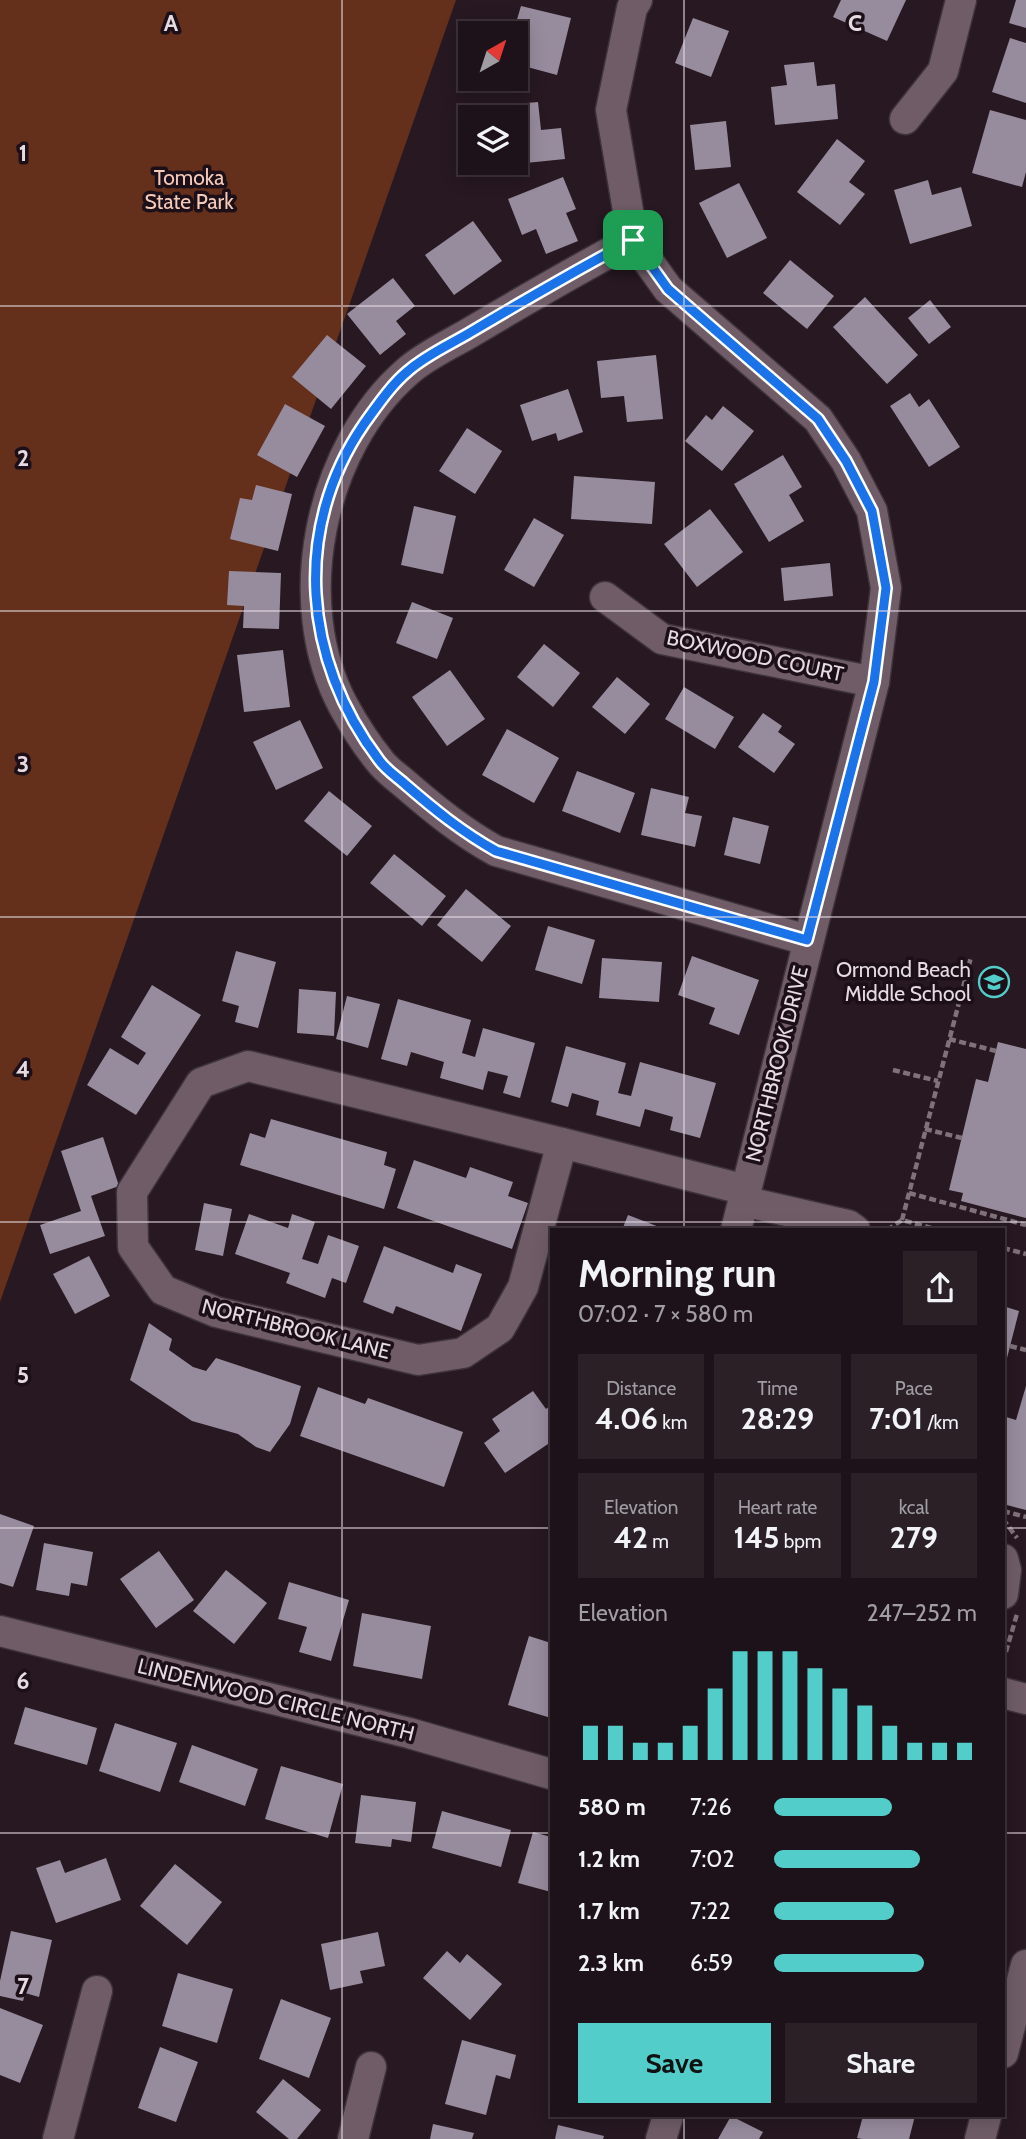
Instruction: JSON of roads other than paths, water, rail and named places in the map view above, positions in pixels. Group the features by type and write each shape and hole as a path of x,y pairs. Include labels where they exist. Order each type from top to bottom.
{"street":[{"name":"NORTHBROOK DRIVE","path":"637,0 632,8 611,110 633,240 668,289 818,419 846,461 872,511 886,588 874,682 737,1228"},
{"path":"905,119 943,71 961,0"},
{"path":"633,240 566,275 408,370 377,405 343,455 329,492 320,532 316,596 324,653 343,706 380,763 456,828 496,851 807,940"},
{"name":"BOXWOOD COURT","path":"605,597 662,639 874,682"},
{"name":"NORTHBROOK LANE","path":"562,1143 523,1287 499,1328 463,1353 418,1360 216,1312 163,1290 133,1247 132,1192 201,1083 248,1066 562,1143 745,1196 814,1223 848,1225 852,1228"},
{"path":"1005,1566 1011,1600"},
{"name":"LINDENWOOD CIRCLE NORTH","path":"0,1631 410,1733 550,1774"},
{"path":"1005,1694 1026,1699"},
{"path":"1005,2045 1026,1965"},
{"path":"58,2139 97,1991"},
{"path":"353,2139 371,2067"},
{"path":"661,2139 668,2117"},
{"path":"980,2139 986,2117"}],"place":[{"name":"Ormond Beach Middle School","path":"994,982"}],"park label":[{"name":"Tomoka State Park","path":"189,190"}]}
